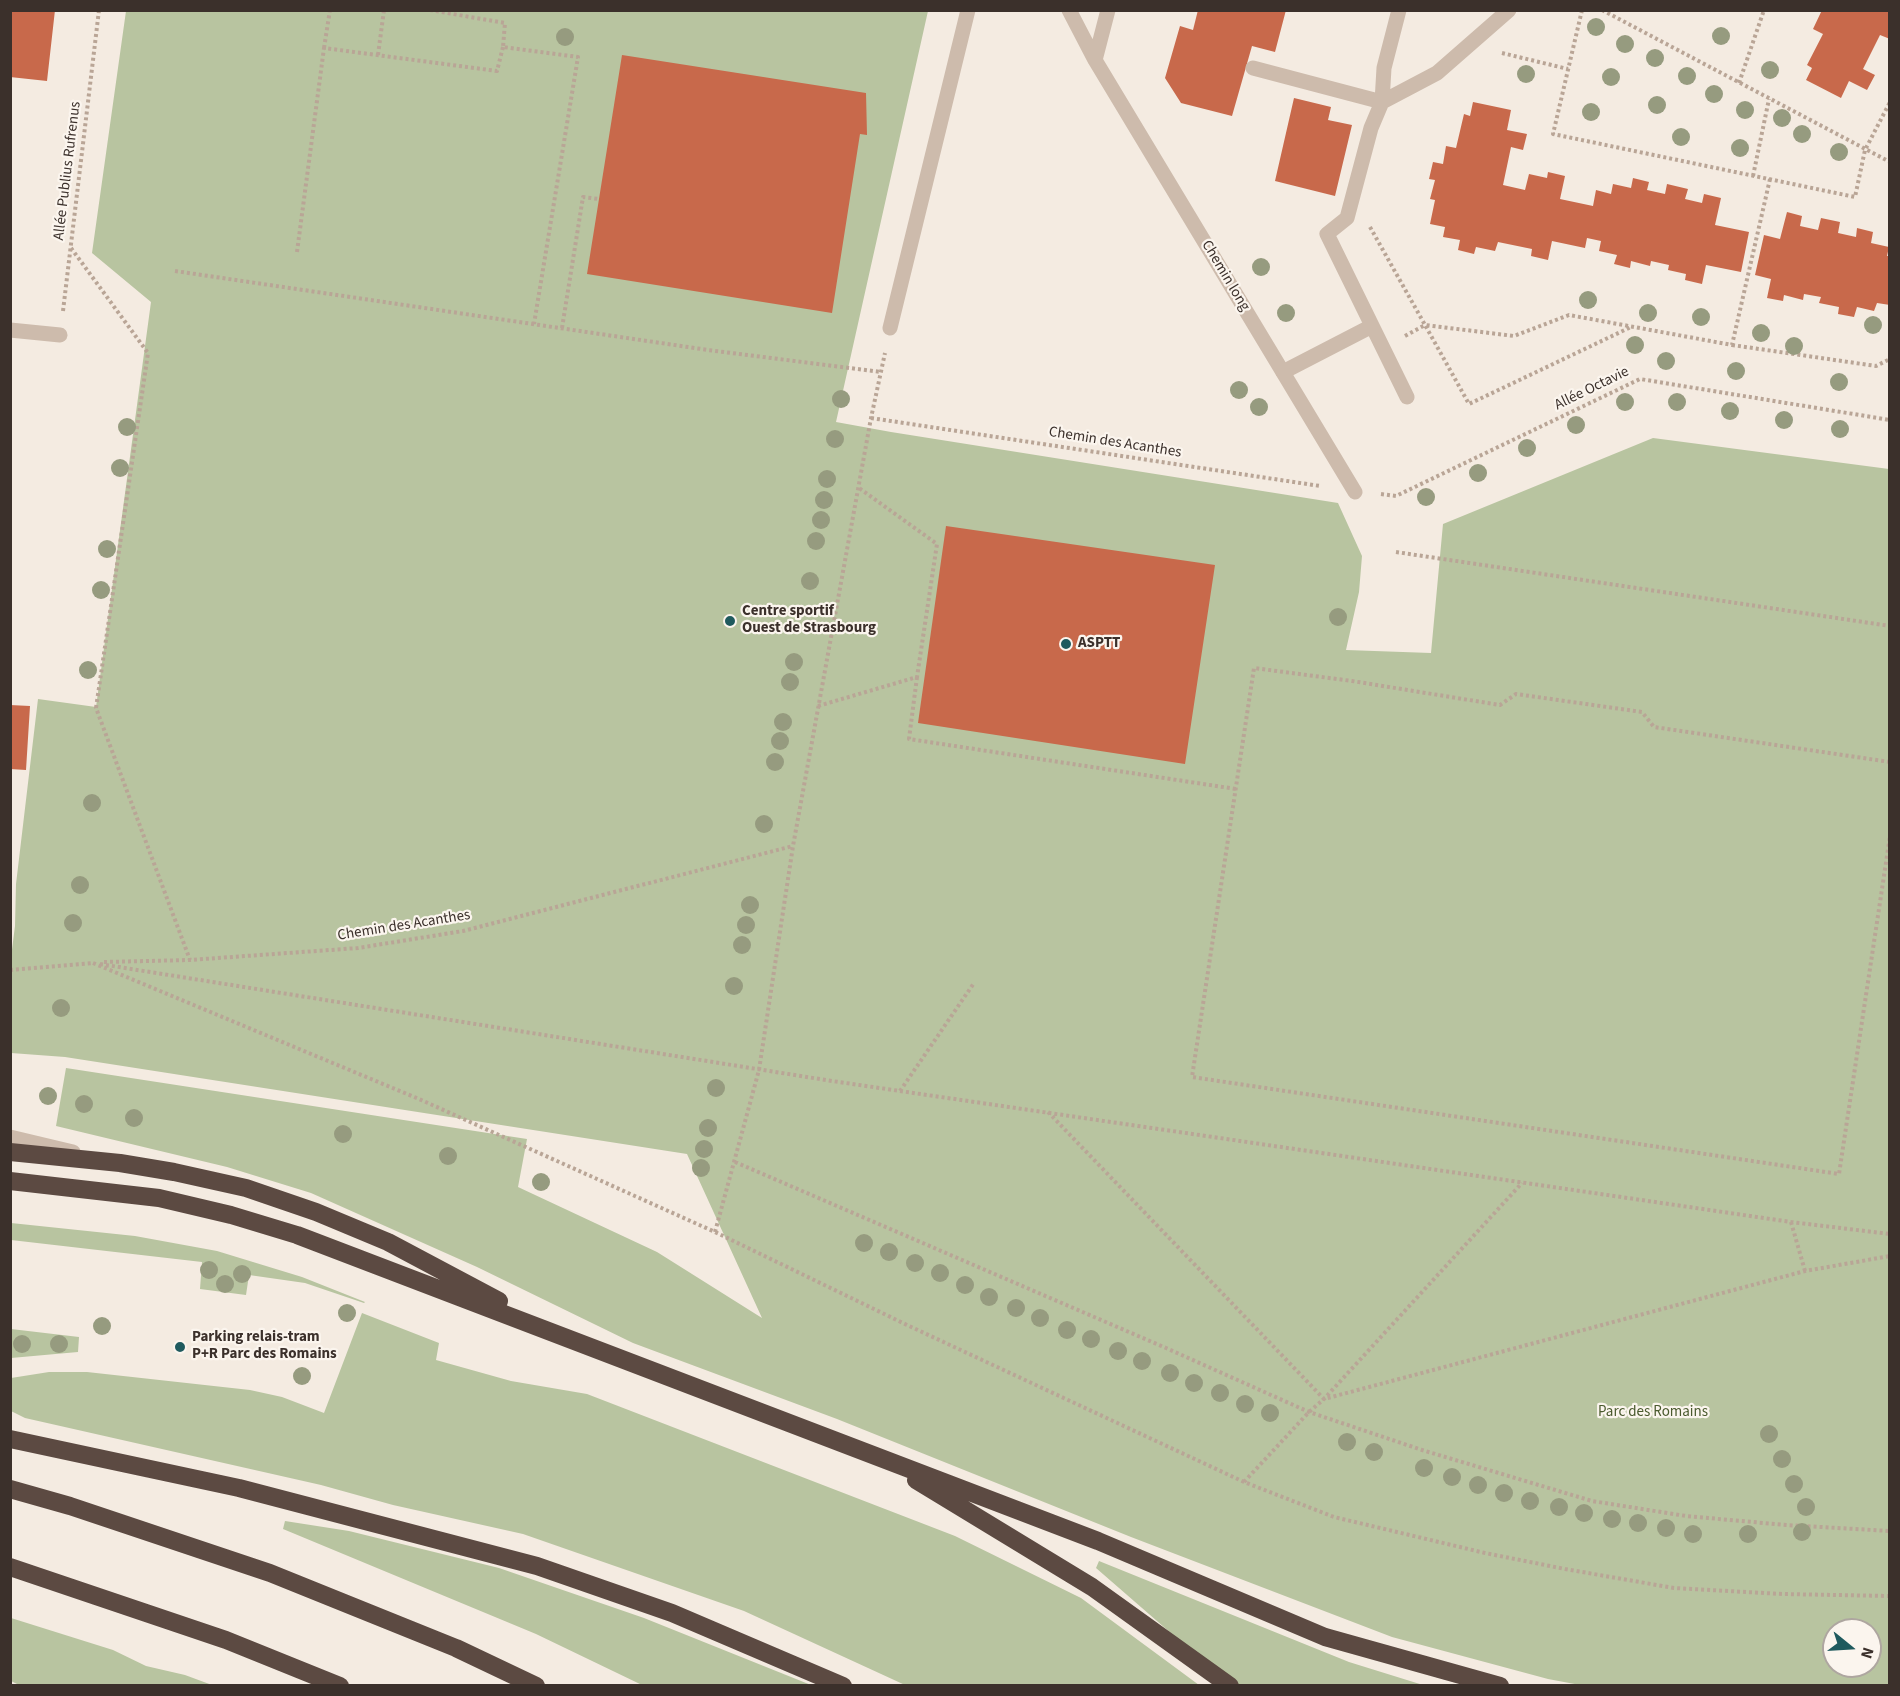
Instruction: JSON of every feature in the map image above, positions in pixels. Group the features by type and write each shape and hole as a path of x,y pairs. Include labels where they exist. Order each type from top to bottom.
{"highway":[{"path":"10,1152 120,1163 246,1188 316,1212 388,1242 564,1336"},
{"path":"10,1181 159,1198 231,1215 297,1235 1098,1541 1325,1637 1500,1686"},
{"path":"10,1439 240,1488 537,1566 672,1613 843,1686"},
{"path":"877,1457 1092,1587 1230,1686"},
{"path":"10,1489 70,1506 270,1573 456,1648 536,1686"},
{"path":"10,1567 226,1640 340,1686"}],"street":[{"path":"890,328 968,10"},
{"path":"1069,10 1095,60"},
{"path":"1095,60 1108,10"},
{"path":"1400,10 1384,68 1382,102 1371,128 1347,218 1327,234 1407,398"},
{"path":"1253,68 1382,102 1437,73 1509,10"},
{"name":"Chemin long","path":"1095,60 1355,492"},
{"path":"1283,372 1372,326"},
{"path":"10,330 60,335"},
{"path":"10,1137 120,1163"}],"path":[{"name":"Allée Publius Rufrenus","path":"60,335 99,10"},
{"path":"297,252 330,10"},
{"path":"378,55 384,10"},
{"path":"324,48 497,71 503,47 505,23 430,10"},
{"path":"1582,10 1553,134 1855,197 1865,150 1890,102"},
{"path":"1602,10 1890,162"},
{"path":"1739,83 1764,10"},
{"path":"1469,45 1568,69"},
{"path":"503,47 578,57 534,324"},
{"path":"1753,176 1769,99"},
{"path":"1732,345 1770,179"},
{"path":"562,328 583,197 599,199"},
{"path":"1366,220 1469,404 1632,327"},
{"path":"71,248 148,353 96,708 190,960"},
{"path":"175,271 708,350 881,372"},
{"path":"1383,348 1425,325 1514,336 1569,315 1732,345 1876,366 1890,359"},
{"path":"715,1232 759,1070 793,846 871,418 890,328"},
{"name":"Allée Octavie","path":"1355,492 1396,496 1640,379 1890,420"},
{"name":"Chemin des Acanthes","path":"871,418 1355,492"},
{"path":"859,488 937,544 909,739 1236,789"},
{"path":"1396,552 1890,626"},
{"path":"1890,762 1654,727 1642,712 1528,695 1516,694 1500,705 1254,668 1192,1077 1839,1174 1890,836"},
{"path":"818,706 917,677"},
{"name":"Chemin des Acanthes","path":"10,970 358,948 463,931 793,846"},
{"path":"93,963 759,1070 1791,1222 1890,1234"},
{"path":"93,963 419,1099 715,1232 907,1325 1244,1482 1334,1517 1565,1569 1674,1588 1782,1594 1890,1596"},
{"path":"900,1091 974,983"},
{"path":"1048,1112 1324,1399"},
{"path":"735,1162 1177,1352 1309,1412 1422,1450 1592,1500 1686,1516 1786,1526 1890,1531"},
{"path":"1244,1482 1324,1399 1522,1182"},
{"path":"1791,1222 1806,1271"},
{"path":"1324,1399 1806,1271 1890,1256"}],"green space":[{"name":"Parc des Romains","path":"126,11 928,11 836,422 1338,503 1362,556 1359,592 1346,650 1431,653 1443,524 1653,438 1889,469 1889,1685 1580,1685 1548,1679 1392,1637 1131,1537 837,1419 633,1343 477,1267 311,1193 227,1167 56,1126 66,1068 527,1139 518,1187 657,1252 762,1318 687,1154 65,1057 11,1053 10,965 15,926 16,884 38,699 96,707 151,302 92,253"},
{"path":"11,1223 135,1236 217,1251 302,1277 365,1302 305,1283 249,1275 246,1295 200,1289 202,1262 11,1240"},
{"path":"362,1313 439,1343 436,1360 511,1381 587,1394 955,1536 1081,1598 1199,1685 905,1685 744,1611 523,1534 393,1505 321,1485 25,1418 11,1411 11,1378 49,1372 87,1372 250,1390 282,1397 324,1413"},
{"path":"11,1329 79,1337 78,1352 11,1358"},
{"path":"285,1521 349,1531 499,1568 644,1618 811,1685 642,1685 536,1634 283,1529"},
{"path":"1099,1561 1349,1662 1423,1685 1234,1685 1226,1681 1096,1568"},
{"path":"11,1618 113,1650 146,1666 185,1675 212,1685 19,1685 11,1681"}],"building":[{"path":"10,10 55,10 47,81 10,77"},
{"path":"1198,10 1286,10 1275,52 1252,46 1232,116 1181,103 1165,78 1180,26 1193,30"},
{"path":"1822,10 1890,10 1890,39 1880,35 1863,69 1875,75 1867,90 1849,81 1841,98 1806,80 1812,68 1807,65 1823,34 1813,29"},
{"path":"622,55 866,93 867,135 860,134 832,313 587,274"},
{"path":"1294,98 1331,107 1328,120 1352,125 1335,196 1275,181"},
{"path":"1473,102 1511,110 1507,130 1527,134 1523,150 1511,147 1503,185 1525,190 1529,174 1547,178 1548,172 1565,176 1560,199 1593,206 1596,190 1611,194 1613,184 1631,188 1633,178 1649,182 1647,190 1665,194 1667,184 1688,189 1685,199 1702,203 1704,194 1721,198 1715,225 1749,232 1741,272 1706,265 1702,284 1685,280 1686,274 1668,270 1669,265 1651,261 1650,266 1631,261 1630,268 1614,264 1617,255 1599,251 1601,241 1587,238 1585,248 1552,241 1548,260 1531,256 1532,249 1498,242 1495,251 1476,247 1474,254 1458,250 1460,240 1443,237 1445,227 1430,224 1435,200 1430,199 1435,180 1429,179 1433,162 1443,164 1446,146 1456,148 1464,114 1470,116"},
{"path":"1787,212 1802,216 1800,226 1818,230 1821,218 1840,222 1838,233 1856,237 1857,228 1873,232 1871,243 1889,247 1887,256 1890,256 1890,305 1877,303 1874,311 1857,307 1854,317 1838,314 1839,307 1819,303 1821,297 1804,294 1803,300 1784,295 1783,301 1767,298 1771,279 1755,275 1764,235 1780,239"},
{"name":"ASPTT","path":"946,526 1215,565 1185,764 918,723"},
{"path":"10,705 30,706 26,770 10,769"}],"place":[{"name":"Centre sportif Ouest de Strasbourg","path":"730,621"},
{"name":"ASPTT","path":"1066,644"},
{"name":"Parking relais-tram P+R Parc des Romains","path":"180,1347"}]}
